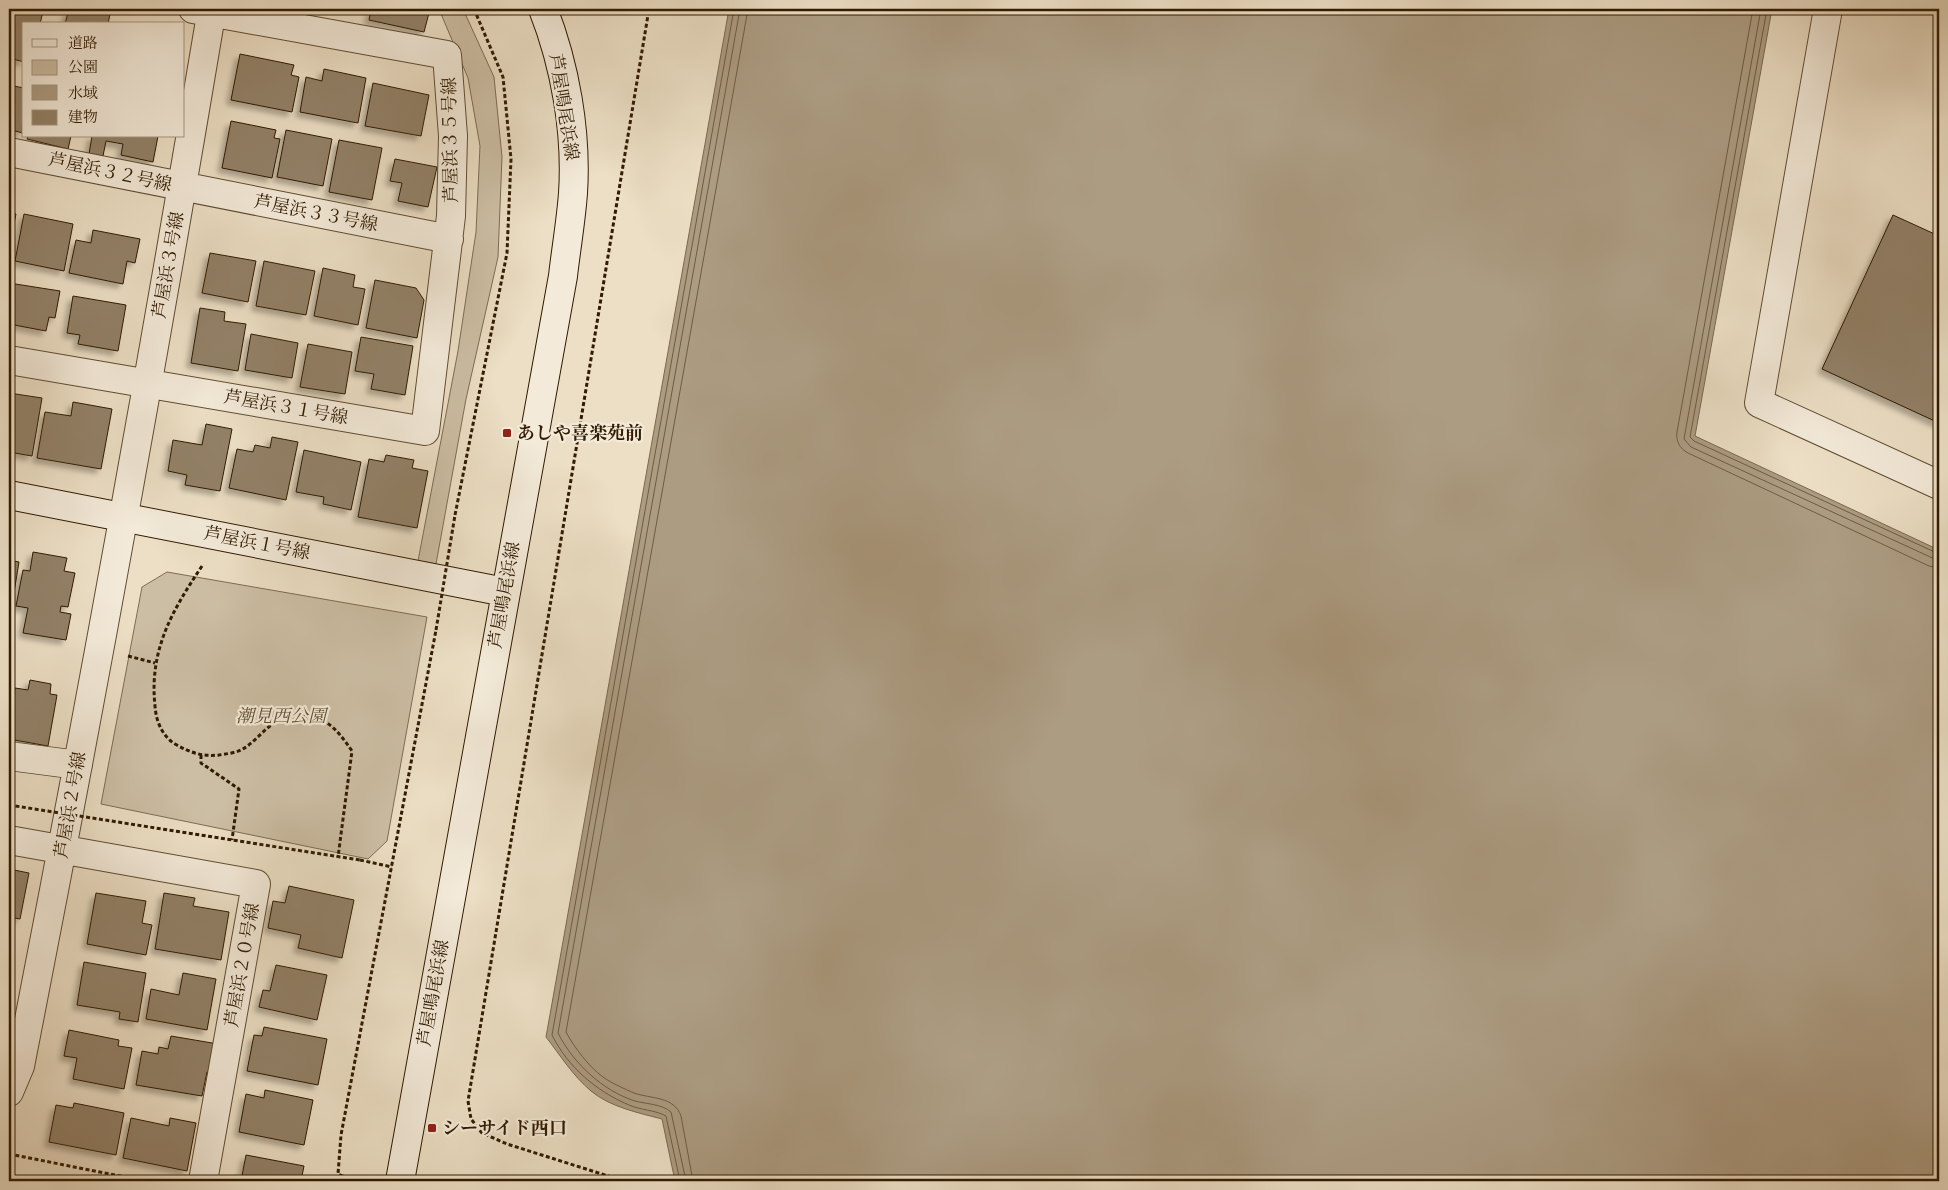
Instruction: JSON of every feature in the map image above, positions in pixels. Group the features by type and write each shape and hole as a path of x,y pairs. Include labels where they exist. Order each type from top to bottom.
{"street":[{"name":"芦屋鳴尾浜線","path":"400,1181 562,276 573,193 573,153 569,113 550,27 543,9"},
{"path":"1828,9 1760,403 1939,485"},
{"name":"芦屋浜３号線","path":"122,516 183,187 206,10"},
{"name":"芦屋浜３５号線","path":"206,10 447,56 453,136 449,239 425,431"},
{"name":"芦屋浜３２号線","path":"9,152 183,187"},
{"name":"芦屋浜３３号線","path":"183,187 449,239"},
{"name":"芦屋浜３１号線","path":"9,360 425,431"},
{"name":"芦屋浜１号線","path":"9,495 505,592"},
{"name":"芦屋浜２号線","path":"9,1092 20,1066 78,765 122,516"},
{"path":"9,756 78,765"},
{"path":"9,840 62,850"},
{"name":"芦屋浜２０号線","path":"62,850 256,884 204,1181"}],"path":[{"path":"355,1181 338,1174 341,1134 436,630 455,515 507,253 510,159 503,77 474,9"},
{"path":"624,1181 507,1144 482,1133 471,1120 468,1100 649,9"},
{"path":"202,566 185,591 166,630 154,663 153,690 156,721 169,741 191,753 201,755 217,755 241,750 271,724 293,716 317,718 334,727 352,751 338,857"},
{"path":"201,755 201,763 239,789 232,840"},
{"path":"9,804 360,860 392,867"},
{"path":"9,1154 145,1181"}],"green space":[{"path":"439,9 463,9 494,77 502,157 498,257 466,399 436,564 418,561 458,351 476,232 480,146 468,78"},
{"name":"潮見西公園","path":"167,572 427,617 387,841 368,859 101,804 142,587"}],"water":[{"path":"729,9 1772,9 1695,436 1939,550 1939,1181 675,1181 662,1119 625,1109 599,1097 578,1079 546,1037"}],"building":[{"path":"9,9 43,11 40,22 22,22 22,61 9,58"},
{"path":"69,9 87,9 110,14 108,22 66,22"},
{"path":"371,9 430,9 424,32 369,20"},
{"path":"240,54 294,65 291,75 299,77 292,112 231,100"},
{"path":"324,69 366,78 358,123 300,112 306,77 322,81"},
{"path":"373,83 429,95 421,136 365,126"},
{"path":"9,85 22,88 22,133 9,129"},
{"path":"231,121 276,130 274,138 280,139 272,178 222,168"},
{"path":"286,130 332,139 323,186 277,177"},
{"path":"27,138 71,138 68,149"},
{"path":"92,138 158,138 153,162 121,155 123,144 106,141 103,156 89,154"},
{"path":"339,140 382,148 372,200 329,192"},
{"path":"395,159 437,167 428,207 398,201 402,183 390,181"},
{"path":"9,212 16,214 9,249"},
{"path":"24,214 73,224 64,271 15,261"},
{"path":"1893,215 1939,236 1939,423 1822,369"},
{"path":"93,230 140,239 135,263 127,261 123,284 69,273 76,240 91,243"},
{"path":"210,253 256,261 248,302 202,293"},
{"path":"264,261 315,271 306,315 256,306"},
{"path":"323,268 355,275 353,287 365,289 358,325 314,316"},
{"path":"375,280 416,288 424,300 417,338 366,328"},
{"path":"9,283 60,291 55,318 49,317 46,331 9,324"},
{"path":"73,296 126,305 118,351 78,344 80,335 67,333"},
{"path":"200,308 225,312 224,321 246,324 238,371 191,363"},
{"path":"251,334 298,343 292,378 245,370"},
{"path":"361,337 413,346 405,395 371,389 374,374 355,371"},
{"path":"308,344 352,352 345,394 300,387"},
{"path":"9,393 42,398 32,456 9,452"},
{"path":"73,402 112,409 101,469 37,458 45,412 71,416"},
{"path":"206,424 232,429 220,491 185,485 187,475 168,471 173,440 202,445"},
{"path":"272,437 298,442 286,500 229,488 237,449 253,452 255,445 270,448"},
{"path":"304,450 361,462 351,510 323,504 324,497 296,492"},
{"path":"386,455 414,460 412,468 428,471 417,528 358,517 369,459 384,462"},
{"path":"33,552 67,558 64,571 75,573 68,607 61,606 60,612 71,614 66,640 23,633 28,608 16,606 23,570 30,571"},
{"path":"9,560 19,562 11,611 9,611"},
{"path":"30,680 51,684 50,694 57,695 48,746 9,739 15,688 28,690"},
{"path":"9,869 29,873 20,919 9,917"},
{"path":"289,886 354,900 342,958 298,948 301,935 268,928 273,901 285,903"},
{"path":"96,893 146,901 142,923 152,925 146,955 87,944"},
{"path":"164,893 195,898 193,906 229,912 221,960 155,949"},
{"path":"84,962 146,973 138,1022 119,1019 120,1012 77,1005"},
{"path":"276,965 327,975 317,1020 259,1007 263,990 270,991"},
{"path":"183,973 216,979 207,1030 146,1019 151,989 179,995"},
{"path":"264,1027 327,1039 318,1085 247,1071 254,1035 262,1036"},
{"path":"69,1030 119,1040 118,1046 132,1048 124,1089 73,1079 77,1058 64,1056"},
{"path":"171,1036 218,1044 213,1073 207,1072 202,1096 136,1085 142,1051 158,1054 159,1047 168,1049"},
{"path":"265,1090 313,1100 304,1145 239,1132 246,1094 264,1098"},
{"path":"74,1103 124,1113 116,1155 49,1142 56,1105 73,1108"},
{"path":"131,1118 169,1126 170,1118 196,1123 187,1171 123,1158"},
{"path":"246,1155 304,1166 301,1181 241,1181"}],"place":[{"name":"あしや喜楽苑前","path":"507,433"},
{"name":"シーサイド西口","path":"432,1128"}]}
